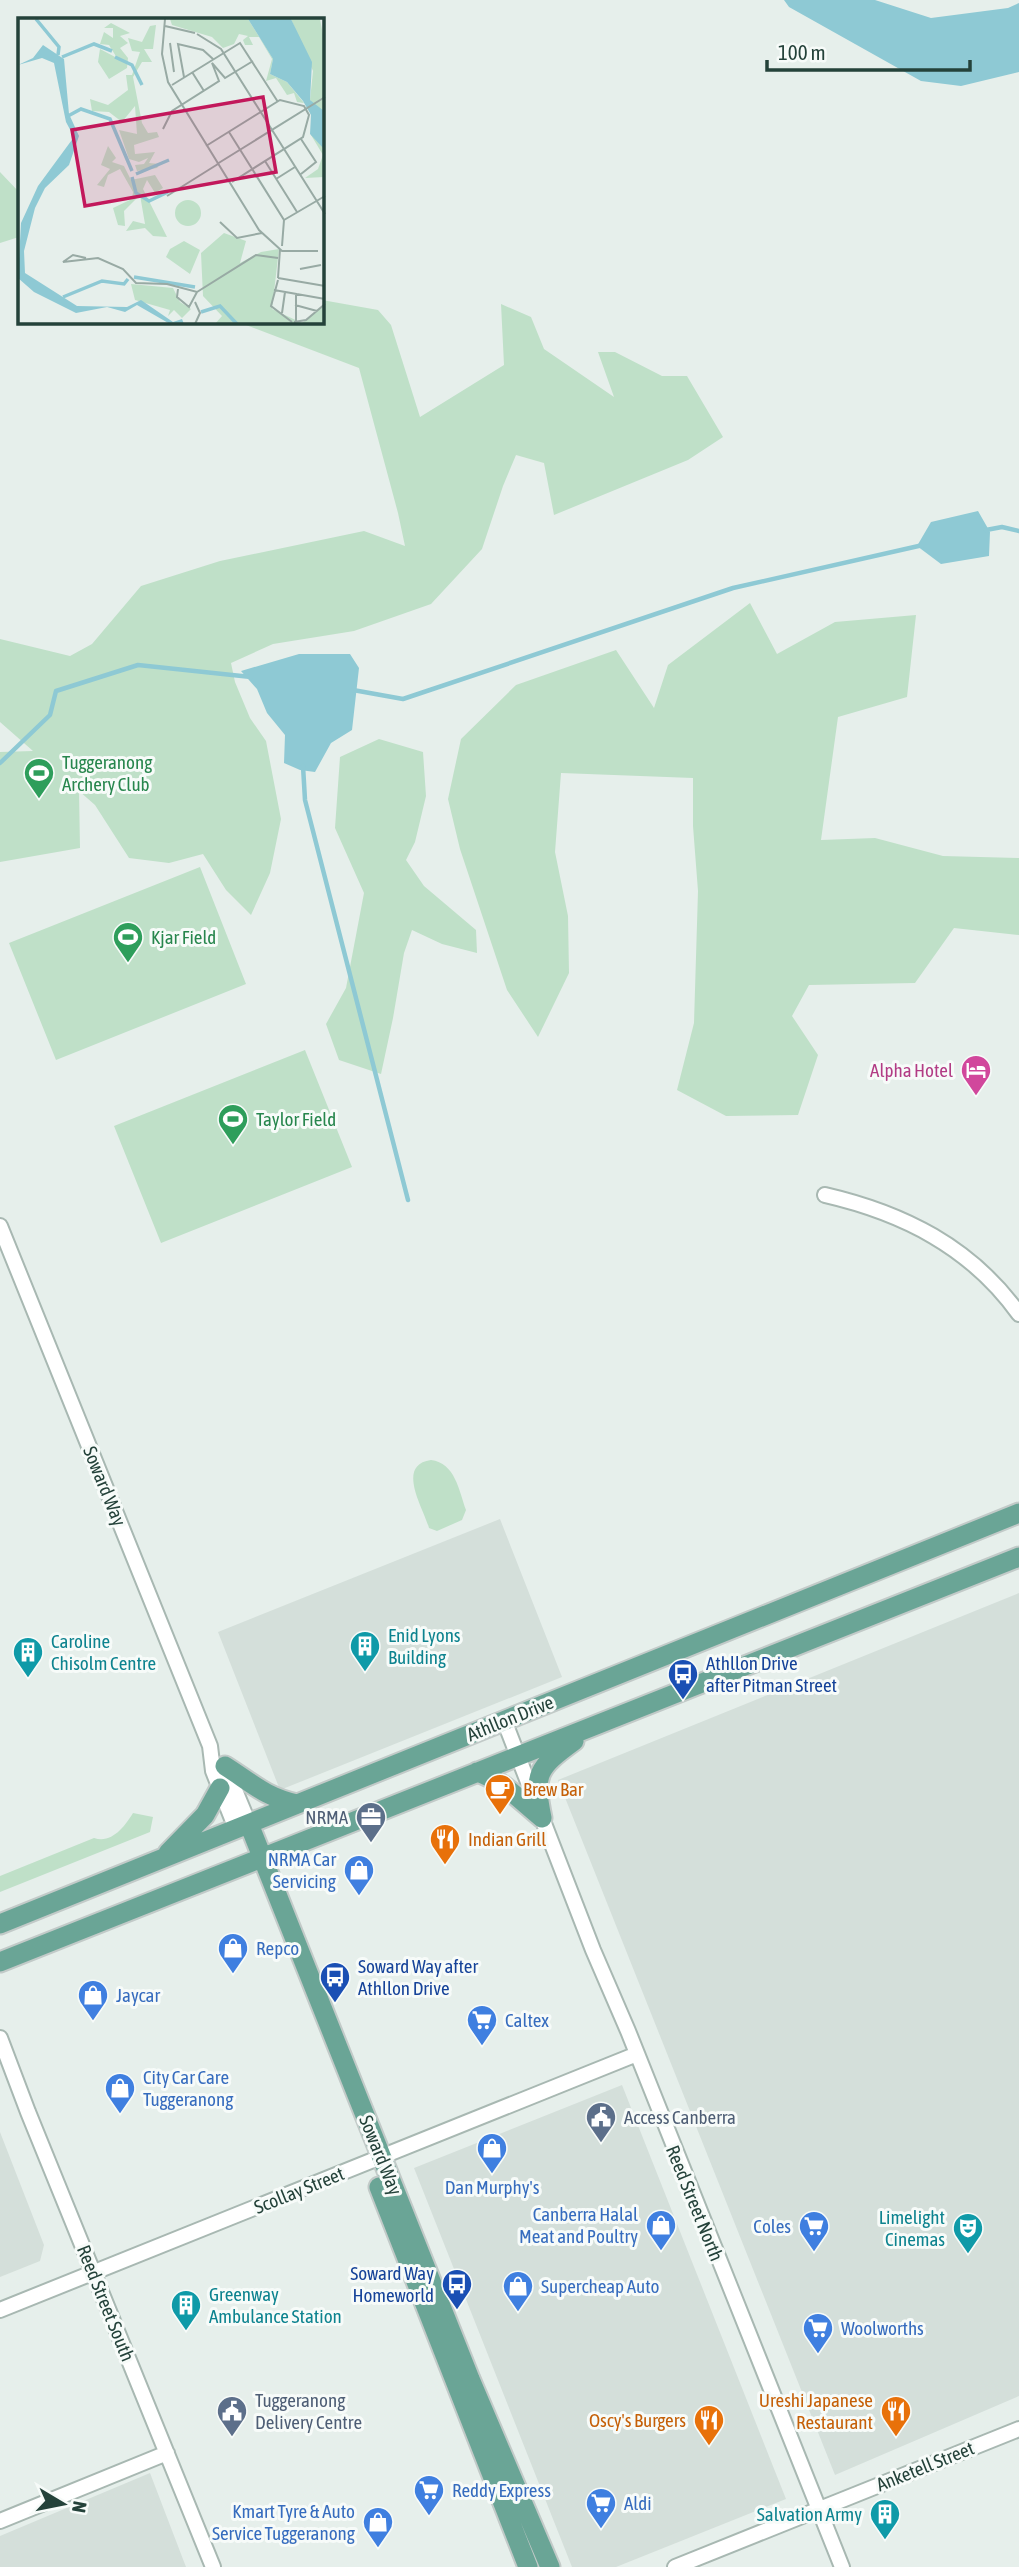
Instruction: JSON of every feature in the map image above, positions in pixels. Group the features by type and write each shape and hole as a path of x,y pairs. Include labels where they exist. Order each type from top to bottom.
{"main road":[{"name":"Athllon Drive","path":"4,1923 1019,1513"},
{"name":"Athllon Drive","path":"0,1962 1019,1557"},
{"path":"542,1818 537,1781 544,1767 560,1751 594,1726"},
{"path":"225,1766 251,1782 264,1794 297,1804"},
{"path":"477,1773 501,1785 542,1818"},
{"path":"162,1858 205,1815 220,1788"},
{"name":"Soward Way","path":"242,1826 375,2159 528,2567"},
{"name":"Soward Way","path":"375,2159 550,2567"}],"street":[{"path":"825,1195 873,1207 907,1221 942,1241 991,1281 1019,1314"},
{"name":"Soward Way","path":"0,1226 210,1746 225,1766 242,1826"},
{"name":"Reed Street North","path":"504,1720 593,1950 842,2567"},
{"name":"Soward Way","path":"210,1746 213,1771 242,1826"},
{"name":"Reed Street South","path":"0,2038 213,2567"},
{"name":"Scollay Street","path":"0,2310 636,2054"},
{"name":"Anketell Street","path":"675,2567 1019,2428"},
{"path":"0,2521 167,2453"}],"shaded area":[{"path":"500,1519 562,1677 280,1790 218,1632"},
{"path":"1019,1593 1019,2396 835,2475 558,1780"},
{"path":"622,2085 786,2499 616,2567 572,2567 414,2168"},
{"path":"0,2132 44,2245 40,2261 0,2277"},
{"path":"150,2473 186,2567 0,2567 0,2536"}],"green space":[{"path":"0,172 18,191 18,237 0,243"},
{"path":"324,300 378,310 391,325 420,417 504,365 501,304 531,317 544,349 614,397 598,352 615,352 662,376 687,376 723,437 688,460 554,515 544,463 516,455 482,549 431,604 354,631 273,644 231,663 235,682 250,718 266,741 281,819 270,873 251,915 226,890 203,854 169,863 129,858 95,805 79,791 80,848 0,862 0,752 33,751 0,722 0,639 70,656 92,644 141,586 220,561 364,531 405,546 359,368 243,324 324,324"},
{"path":"750,603 777,654 835,622 916,615 907,697 838,717 821,840 875,838 943,856 1019,858 1019,935 954,928 915,983 809,985 792,1016 818,1055 798,1115 726,1116 677,1090 694,1023 698,891 693,826 693,778 561,773 555,852 568,916 569,973 538,1037 507,990 460,849 448,799 461,739 516,685 616,650 654,708 668,665"},
{"path":"379,739 423,752 426,796 415,842 406,860 424,886 476,930 477,953 442,944 412,930 404,953 381,1074 339,1060 326,1024 346,988 364,893 335,828 340,757"},
{"name":"Kjar Field","path":"200,867 246,984 56,1060 9,943"},
{"name":"Taylor Field","path":"305,1050 352,1167 161,1243 114,1126"},
{"path":"431,1460 446,1466 451,1472 466,1510 462,1520 437,1531 429,1528 413,1479 420,1464"},
{"path":"133,1813 153,1817 150,1832 0,1892 0,1876 94,1838 112,1836"}],"water":[{"path":"784,0 875,0 931,18 1008,8 1019,3 1019,72 961,86 921,81 789,7"},
{"path":"978,511 990,532 989,556 941,564 917,546 931,522"},
{"path":"299,654 350,654 359,668 352,730 331,743 315,772 300,770 284,763 285,735 267,713 257,689 241,671"}],"waterway":[{"path":"986,530 1002,527 1019,531"},
{"path":"353,690 403,699 733,588 923,545"},
{"path":"0,763 50,715 56,691 138,665 251,677"},
{"path":"303,766 305,800 408,1200"}],"place":[{"name":"Tuggeranong Archery Club","path":"39,800"},
{"name":"Kjar Field","path":"128,964"},
{"name":"Alpha Hotel","path":"976,1097"},
{"name":"Taylor Field","path":"233,1146"},
{"name":"Enid Lyons Building","path":"365,1673"},
{"name":"Caroline Chisolm Centre","path":"28,1679"},
{"name":"Athllon Drive after Pitman Street","path":"683,1701"},
{"name":"Brew Bar","path":"500,1816"},
{"name":"NRMA","path":"371,1844"},
{"name":"Indian Grill","path":"445,1866"},
{"name":"NRMA Car Servicing","path":"359,1897"},
{"name":"Repco","path":"233,1975"},
{"name":"Soward Way after Athllon Drive","path":"335,2004"},
{"name":"Jaycar","path":"93,2022"},
{"name":"Caltex","path":"482,2047"},
{"name":"City Car Care Tuggeranong","path":"120,2115"},
{"name":"Access Canberra","path":"601,2144"},
{"name":"Dan Murphy's","path":"492,2175"},
{"name":"Canberra Halal Meat and Poultry","path":"661,2252"},
{"name":"Coles","path":"814,2253"},
{"name":"Limelight Cinemas","path":"968,2255"},
{"name":"Soward Way Homeworld","path":"457,2311"},
{"name":"Supercheap Auto","path":"518,2313"},
{"name":"Greenway Ambulance Station","path":"186,2332"},
{"name":"Woolworths","path":"818,2355"},
{"name":"Tuggeranong Delivery Centre","path":"232,2438"},
{"name":"Ureshi Japanese Restaurant","path":"896,2438"},
{"name":"Oscy's Burgers","path":"709,2447"},
{"name":"Reddy Express","path":"429,2517"},
{"name":"Aldi","path":"601,2530"},
{"name":"Salvation Army","path":"885,2541"},
{"name":"Kmart Tyre & Auto Service Tuggeranong","path":"378,2549"}]}
